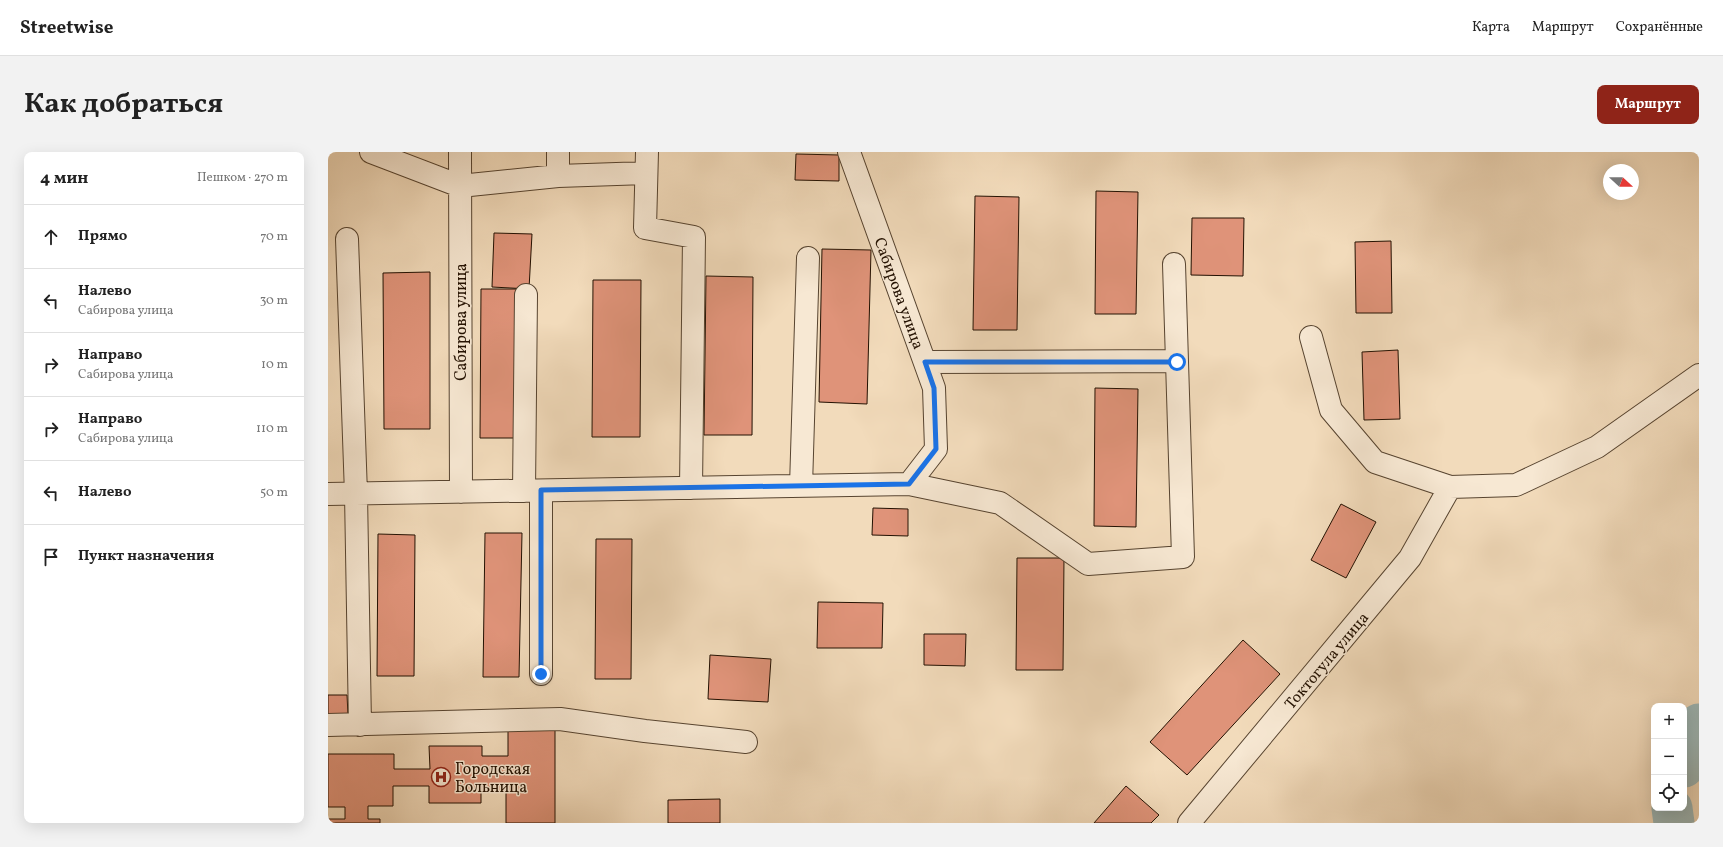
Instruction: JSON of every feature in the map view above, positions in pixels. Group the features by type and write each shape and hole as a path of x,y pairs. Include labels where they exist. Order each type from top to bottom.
{"street":[{"path":"371,152 460,186 558,176 646,173"},
{"name":"Сабирова улица","path":"460,152 461,492"},
{"path":"558,152 558,176"},
{"path":"647,152 646,228 694,237 691,488"},
{"name":"Сабирова улица","path":"849,152 934,388 936,449 909,484"},
{"path":"347,239 356,494 360,725"},
{"path":"801,486 808,258"},
{"path":"328,494 909,484 1000,502 1088,564 1183,556 1174,264"},
{"path":"526,295 541,674"},
{"path":"1311,337 1331,410 1375,462 1450,487 1516,485 1597,447 1699,374"},
{"path":"925,362 1177,362"},
{"name":"Токтогула улица","path":"1189,823 1410,558 1450,487"},
{"path":"328,725 560,719 645,731 746,742"}],"building":[{"path":"796,154 839,155 839,181 795,180"},
{"path":"1096,191 1138,192 1136,314 1095,314"},
{"path":"975,196 1019,197 1017,330 973,330"},
{"path":"1192,218 1244,218 1243,276 1191,275"},
{"path":"494,233 532,234 529,289 492,287"},
{"path":"1391,241 1392,313 1356,313 1355,242"},
{"path":"822,249 871,250 867,404 819,402"},
{"path":"430,272 430,429 384,429 383,273"},
{"path":"706,276 753,277 752,435 704,435"},
{"path":"593,280 641,280 640,437 592,437"},
{"path":"481,289 520,289 519,438 480,438"},
{"path":"1398,350 1400,419 1364,420 1362,352"},
{"path":"1095,388 1138,389 1136,527 1094,526"},
{"path":"1341,504 1376,522 1346,578 1311,560"},
{"path":"873,508 908,509 908,536 872,535"},
{"path":"485,533 522,533 519,677 483,677"},
{"path":"378,534 415,535 414,676 377,676"},
{"path":"596,539 632,539 631,679 595,679"},
{"path":"1017,558 1064,558 1063,670 1016,670"},
{"path":"818,602 883,603 882,648 817,648"},
{"path":"924,634 966,634 965,666 924,665"},
{"path":"1243,640 1280,674 1187,775 1150,742"},
{"path":"710,655 771,659 768,702 708,699"},
{"path":"328,695 347,695 348,715 328,715"},
{"name":"Городская Больница","path":"508,730 555,730 555,823 506,823 506,792 481,792 481,803 429,803 429,786 393,786 393,806 368,806 368,819 380,819 380,823 328,823 328,819 345,819 345,807 328,807 328,754 394,754 394,769 430,769 429,746 482,746 482,756 508,756"},
{"path":"1126,786 1159,815 1151,823 1094,823"},
{"path":"720,799 720,823 668,823 668,800"}],"waterway":[{"path":"1687,758 1699,724"},
{"path":"1672,811 1674,823"}],"place":[{"name":"Городская Больница","path":"441,777"}],"route":[{"path":"541,674 541,490 909,484 936,449 934,388 925,362 1177,362"}]}
